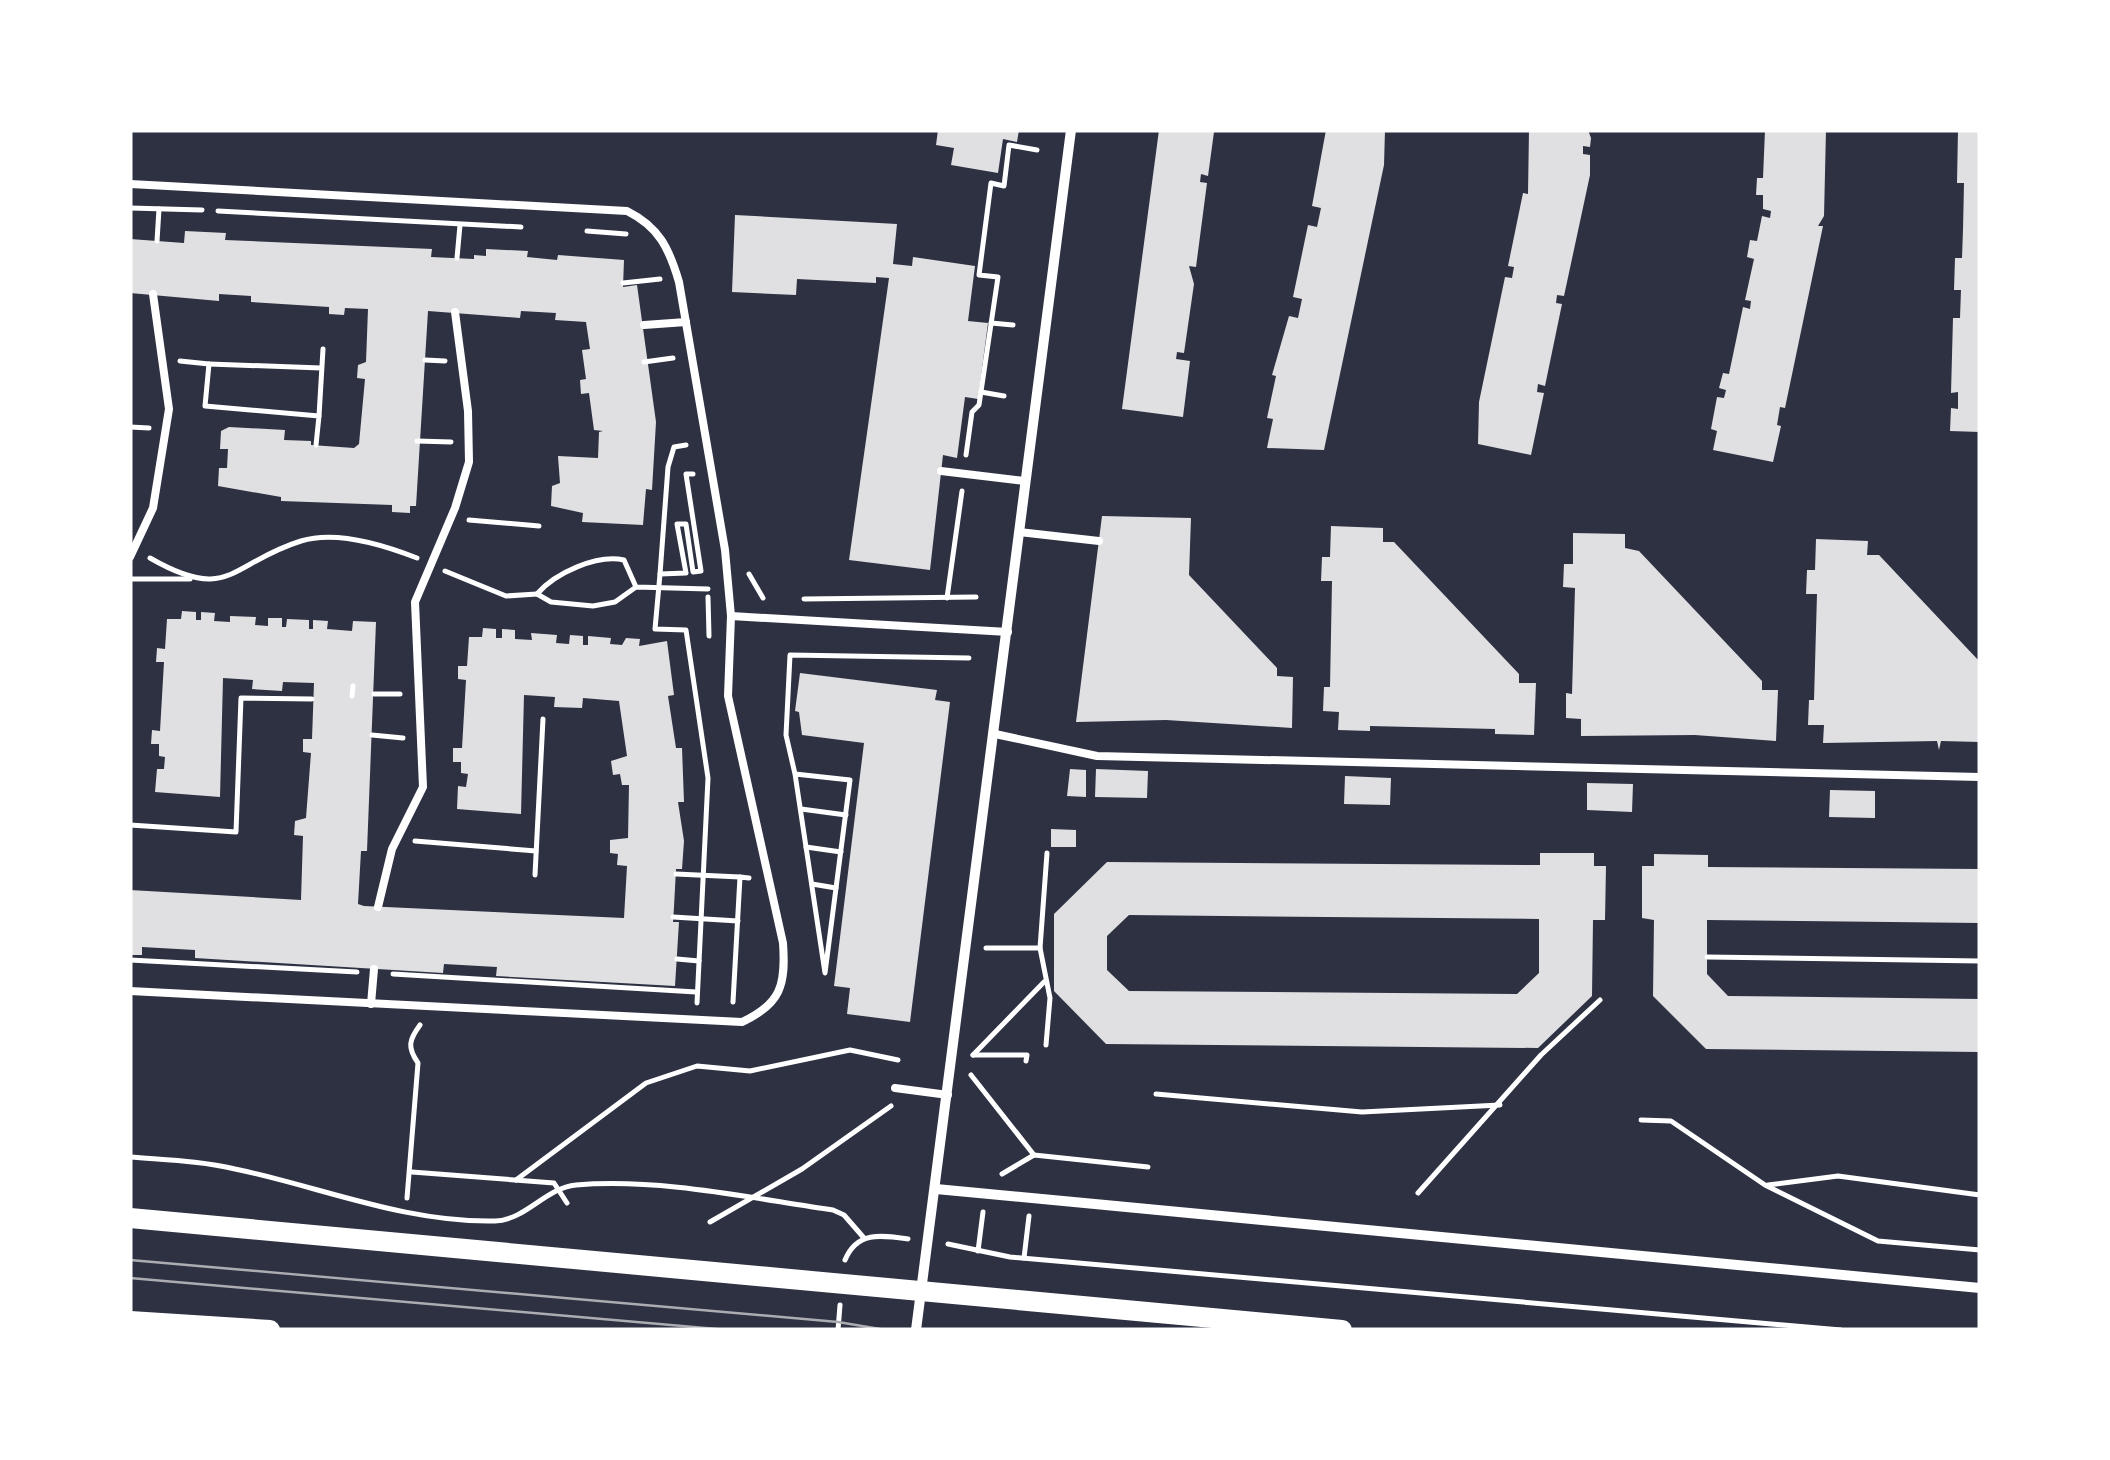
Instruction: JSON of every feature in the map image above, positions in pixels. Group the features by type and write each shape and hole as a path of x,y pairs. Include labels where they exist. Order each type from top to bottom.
{"main road":[{"path":"130,1218 1342,1330"},
{"path":"130,1321 270,1330"}],"street":[{"path":"916,1330 1071,130"},
{"path":"936,1189 1623,1251 1980,1288"}],"lane":[{"path":"130,184 627,211 649,222 669,249 686,322 725,550 731,616 728,696 783,943 785,970 779,993 767,1010 742,1022 130,990"},
{"path":"132,553 153,508 169,409 153,294"},
{"path":"378,907 397,840 423,788 415,602 451,519 469,462 455,312"},
{"path":"644,325 686,322"},
{"path":"941,471 1025,481"},
{"path":"1019,532 1099,541"},
{"path":"731,616 1008,632"},
{"path":"995,734 1096,756 1980,778"},
{"path":"372,1004 374,971"},
{"path":"895,1088 948,1095"}],"path":[{"path":"947,598 972,412 981,392 998,277 979,275 991,184 1004,186 1009,146 1038,150"},
{"path":"130,208 531,228"},
{"path":"157,241 159,210"},
{"path":"457,258 460,224"},
{"path":"581,230 637,236"},
{"path":"658,265 667,323"},
{"path":"623,283 660,278"},
{"path":"991,323 1013,325"},
{"path":"316,445 323,349"},
{"path":"644,362 672,358"},
{"path":"162,359 321,368"},
{"path":"208,364 206,406 318,416"},
{"path":"981,392 1004,396"},
{"path":"417,441 469,443"},
{"path":"686,445 674,447 668,466 655,629 686,630 708,778 697,1007 715,1007"},
{"path":"660,574 686,573 677,524 686,524 693,572 701,571 686,474 694,474 709,572"},
{"path":"451,519 539,526"},
{"path":"130,580 222,582 304,540 344,539 399,551 506,596 537,594 552,602 594,606 616,602 636,587 708,589"},
{"path":"132,553 194,579"},
{"path":"537,594 547,582 611,557 624,560 636,587"},
{"path":"749,574 762,598 782,598"},
{"path":"801,598 976,597"},
{"path":"795,774 850,780 825,973 786,736 790,655 968,658"},
{"path":"352,696 353,686"},
{"path":"374,694 418,694"},
{"path":"130,825 236,832 241,698 312,699"},
{"path":"535,875 543,719"},
{"path":"372,735 420,740"},
{"path":"801,810 846,815"},
{"path":"397,840 536,850"},
{"path":"806,847 841,852"},
{"path":"1046,1046 1050,998 1040,948 1048,853"},
{"path":"676,874 756,879"},
{"path":"740,877 733,1008 746,1006"},
{"path":"812,884 836,888"},
{"path":"673,917 738,921"},
{"path":"986,948 1040,948"},
{"path":"1707,957 1980,961"},
{"path":"677,959 699,961"},
{"path":"130,960 697,992"},
{"path":"1026,1061 1027,1055 973,1055 1044,982"},
{"path":"1418,1193 1542,1055 1600,1000"},
{"path":"407,1198 418,1063 409,1050 410,1037 420,1026 420,1006"},
{"path":"516,1180 646,1083 697,1066 750,1072 850,1050 898,1060"},
{"path":"971,1075 1034,1156"},
{"path":"1156,1094 1362,1112 1500,1105"},
{"path":"710,1222 802,1169 894,1105"},
{"path":"1640,1120 1672,1121 1765,1185 1878,1241 1980,1250"},
{"path":"997,1177 1034,1156 1148,1167"},
{"path":"130,1157 233,1168 416,1216 497,1221 514,1218 557,1190 575,1185 663,1188 837,1211 864,1238"},
{"path":"412,1172 554,1183 567,1203"},
{"path":"1765,1185 1838,1176 1980,1195"},
{"path":"1024,1258 1031,1198"},
{"path":"978,1251 983,1209"},
{"path":"843,1267 854,1243 864,1238 905,1238"},
{"path":"946,1244 1010,1257 1840,1330"},
{"path":"1009,1270 1010,1257"},
{"path":"838,1330 839,1316"}],"building":[{"path":"938,130 1019,130 1017,142 1003,139 998,173 951,165 954,148 936,145"},
{"path":"1159,130 1214,132 1208,176 1201,174 1200,182 1207,183 1196,267 1189,266 1194,284 1184,353 1177,352 1176,359 1190,361 1183,417 1122,409"},
{"path":"1326,130 1385,130 1384,165 1324,450 1267,448 1273,419 1267,418 1276,376 1272,375 1289,316 1298,318 1302,299 1293,297 1308,225 1317,227 1321,208 1312,206"},
{"path":"1529,130 1588,130 1591,138 1590,147 1583,146 1583,154 1590,155 1590,175 1564,296 1557,295 1556,303 1562,304 1545,386 1538,384 1537,392 1544,393 1531,455 1478,444 1479,402 1505,277 1512,278 1514,267 1508,266 1523,193 1528,194"},
{"path":"1765,130 1826,130 1824,216 1818,226 1823,226 1785,408 1780,407 1777,425 1781,426 1773,462 1713,450 1717,431 1711,429 1717,397 1724,398 1726,390 1719,388 1723,373 1729,374 1743,307 1750,309 1751,301 1745,300 1754,259 1747,257 1750,240 1757,241 1762,216 1770,218 1771,211 1763,209 1763,195 1756,195 1757,178 1763,178"},
{"path":"1958,130 1980,130 1980,432 1950,431 1951,408 1958,409 1958,392 1951,393 1953,318 1960,318 1961,290 1954,290 1955,258 1962,258 1963,230 1964,183 1957,183"},
{"path":"735,215 897,224 893,264 912,266 913,257 975,266 968,321 988,323 978,399 965,397 957,458 943,455 930,570 849,560 889,278 876,277 876,283 797,279 796,295 732,292"},
{"path":"185,231 226,233 225,240 432,249 431,257 474,259 474,255 486,256 486,249 528,251 527,257 557,260 558,255 624,260 623,287 637,285 656,422 652,490 646,489 643,525 582,522 583,513 551,506 552,486 560,483 558,456 598,458 599,432 603,431 594,430 589,393 581,394 580,380 586,379 582,350 590,349 586,322 555,320 556,313 521,311 520,318 428,311 416,506 410,506 410,513 392,512 392,505 281,501 281,497 218,486 219,468 227,468 228,449 220,449 221,431 229,427 285,430 284,440 311,441 311,445 354,448 359,444 365,379 357,378 358,365 366,362 368,309 345,308 344,315 329,314 329,307 251,302 251,296 219,294 219,301 130,293 130,239 184,243"},
{"path":"1102,516 1191,518 1189,575 1277,668 1277,676 1293,677 1292,728 1166,720 1076,722"},
{"path":"1331,526 1383,528 1383,542 1394,542 1519,674 1519,683 1536,683 1534,735 1495,734 1495,729 1370,726 1370,731 1338,730 1339,712 1323,711 1324,687 1330,687 1332,581 1321,581 1322,557 1330,557"},
{"path":"1573,533 1625,534 1625,548 1639,551 1762,681 1762,690 1778,690 1776,741 1695,735 1581,736 1581,719 1566,718 1566,693 1572,694 1575,588 1563,587 1564,564 1573,564"},
{"path":"1816,539 1868,541 1867,555 1879,555 1980,662 1980,742 1941,741 1939,750 1937,741 1823,743 1824,725 1808,725 1809,700 1814,700 1817,594 1806,594 1807,570 1815,570"},
{"path":"182,611 196,612 196,620 201,620 201,612 215,613 214,621 230,622 230,616 256,617 255,625 268,626 268,618 282,618 282,627 286,627 287,619 309,620 309,629 313,629 313,620 328,621 327,629 352,631 353,621 376,622 367,851 361,851 358,904 364,906 624,918 627,866 617,865 618,854 610,853 610,840 628,838 629,785 622,785 620,774 613,775 611,761 627,756 619,701 583,698 582,708 554,707 555,697 524,695 521,814 457,809 458,786 466,787 468,774 461,773 461,762 453,762 453,748 462,748 466,680 458,679 458,666 467,666 469,637 482,637 483,628 496,629 496,638 502,638 502,629 515,630 515,639 532,640 531,633 557,635 556,643 569,644 570,635 583,636 583,645 588,645 588,636 611,638 610,644 622,645 626,638 640,639 639,646 667,641 674,695 668,696 676,748 682,748 684,802 678,802 684,841 682,869 676,869 673,922 679,922 675,986 496,976 497,967 444,964 443,973 195,958 195,950 142,947 142,955 130,955 130,890 301,900 303,836 294,835 295,821 306,818 311,753 303,752 303,739 312,739 314,683 283,682 282,691 252,689 253,680 223,678 220,797 155,792 157,769 164,769 165,757 159,756 159,744 151,744 152,730 160,731 164,662 156,662 157,648 165,649 167,619 181,619"},
{"path":"800,673 937,690 935,700 950,702 910,1022 847,1014 850,988 834,986 864,743 802,735 799,712 795,711"},
{"path":"1070,769 1086,770 1086,797 1067,796"},
{"path":"1096,769 1148,771 1147,798 1095,797"},
{"path":"1345,776 1391,778 1390,805 1344,804"},
{"path":"1587,783 1633,784 1632,812 1587,810"},
{"path":"1830,790 1875,791 1875,818 1829,817"},
{"path":"1051,829 1076,830 1076,847 1051,847"},
{"path":"1540,853 1594,853 1594,866 1606,866 1605,920 1593,920 1592,996 1538,1048 1106,1044 1054,991 1054,914 1107,862 1540,865","holes":["1129,915 1539,919 1539,973 1517,994 1129,991 1107,970 1107,936"]},
{"path":"1654,854 1708,855 1708,867 1980,869 1980,923 1707,920 1707,974 1728,996 1980,999 1980,1052 1706,1049 1653,996 1654,920 1642,918 1642,866 1654,866"}],"tram line":[{"path":"130,1260 838,1322 886,1330"},
{"path":"130,1278 728,1330"}]}
